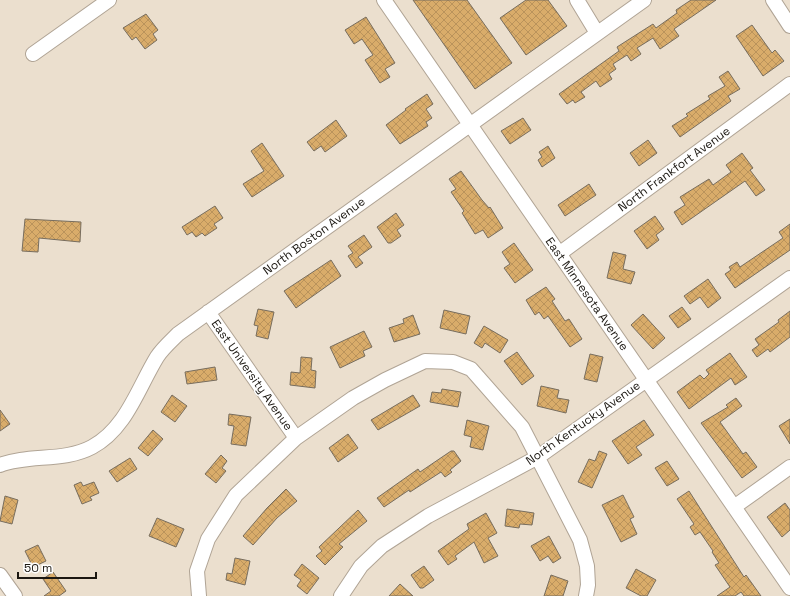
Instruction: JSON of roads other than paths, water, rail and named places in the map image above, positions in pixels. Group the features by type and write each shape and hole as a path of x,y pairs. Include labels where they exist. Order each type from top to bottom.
{"street":[{"path":"33,54 109,0"},
{"path":"577,0 597,33"},
{"name":"North Boston Avenue","path":"0,466 35,458 63,455 92,447 114,432 158,355 178,334 644,0"},
{"path":"773,0 790,26"},
{"name":"East Minnesota Avenue","path":"386,1 790,588"},
{"name":"North Frankfort Avenue","path":"559,254 790,84"},
{"name":"North Kentucky Avenue","path":"341,596 362,566 382,546 428,516 538,457 790,278"},
{"name":"East University Avenue","path":"208,312 296,438"},
{"path":"199,596 197,571 208,539 236,495 296,438 353,398 385,380 425,362 453,362 471,369 522,427 580,540 587,566 588,584 586,596"},
{"path":"734,507 790,467"},
{"path":"0,575 15,596"}]}
